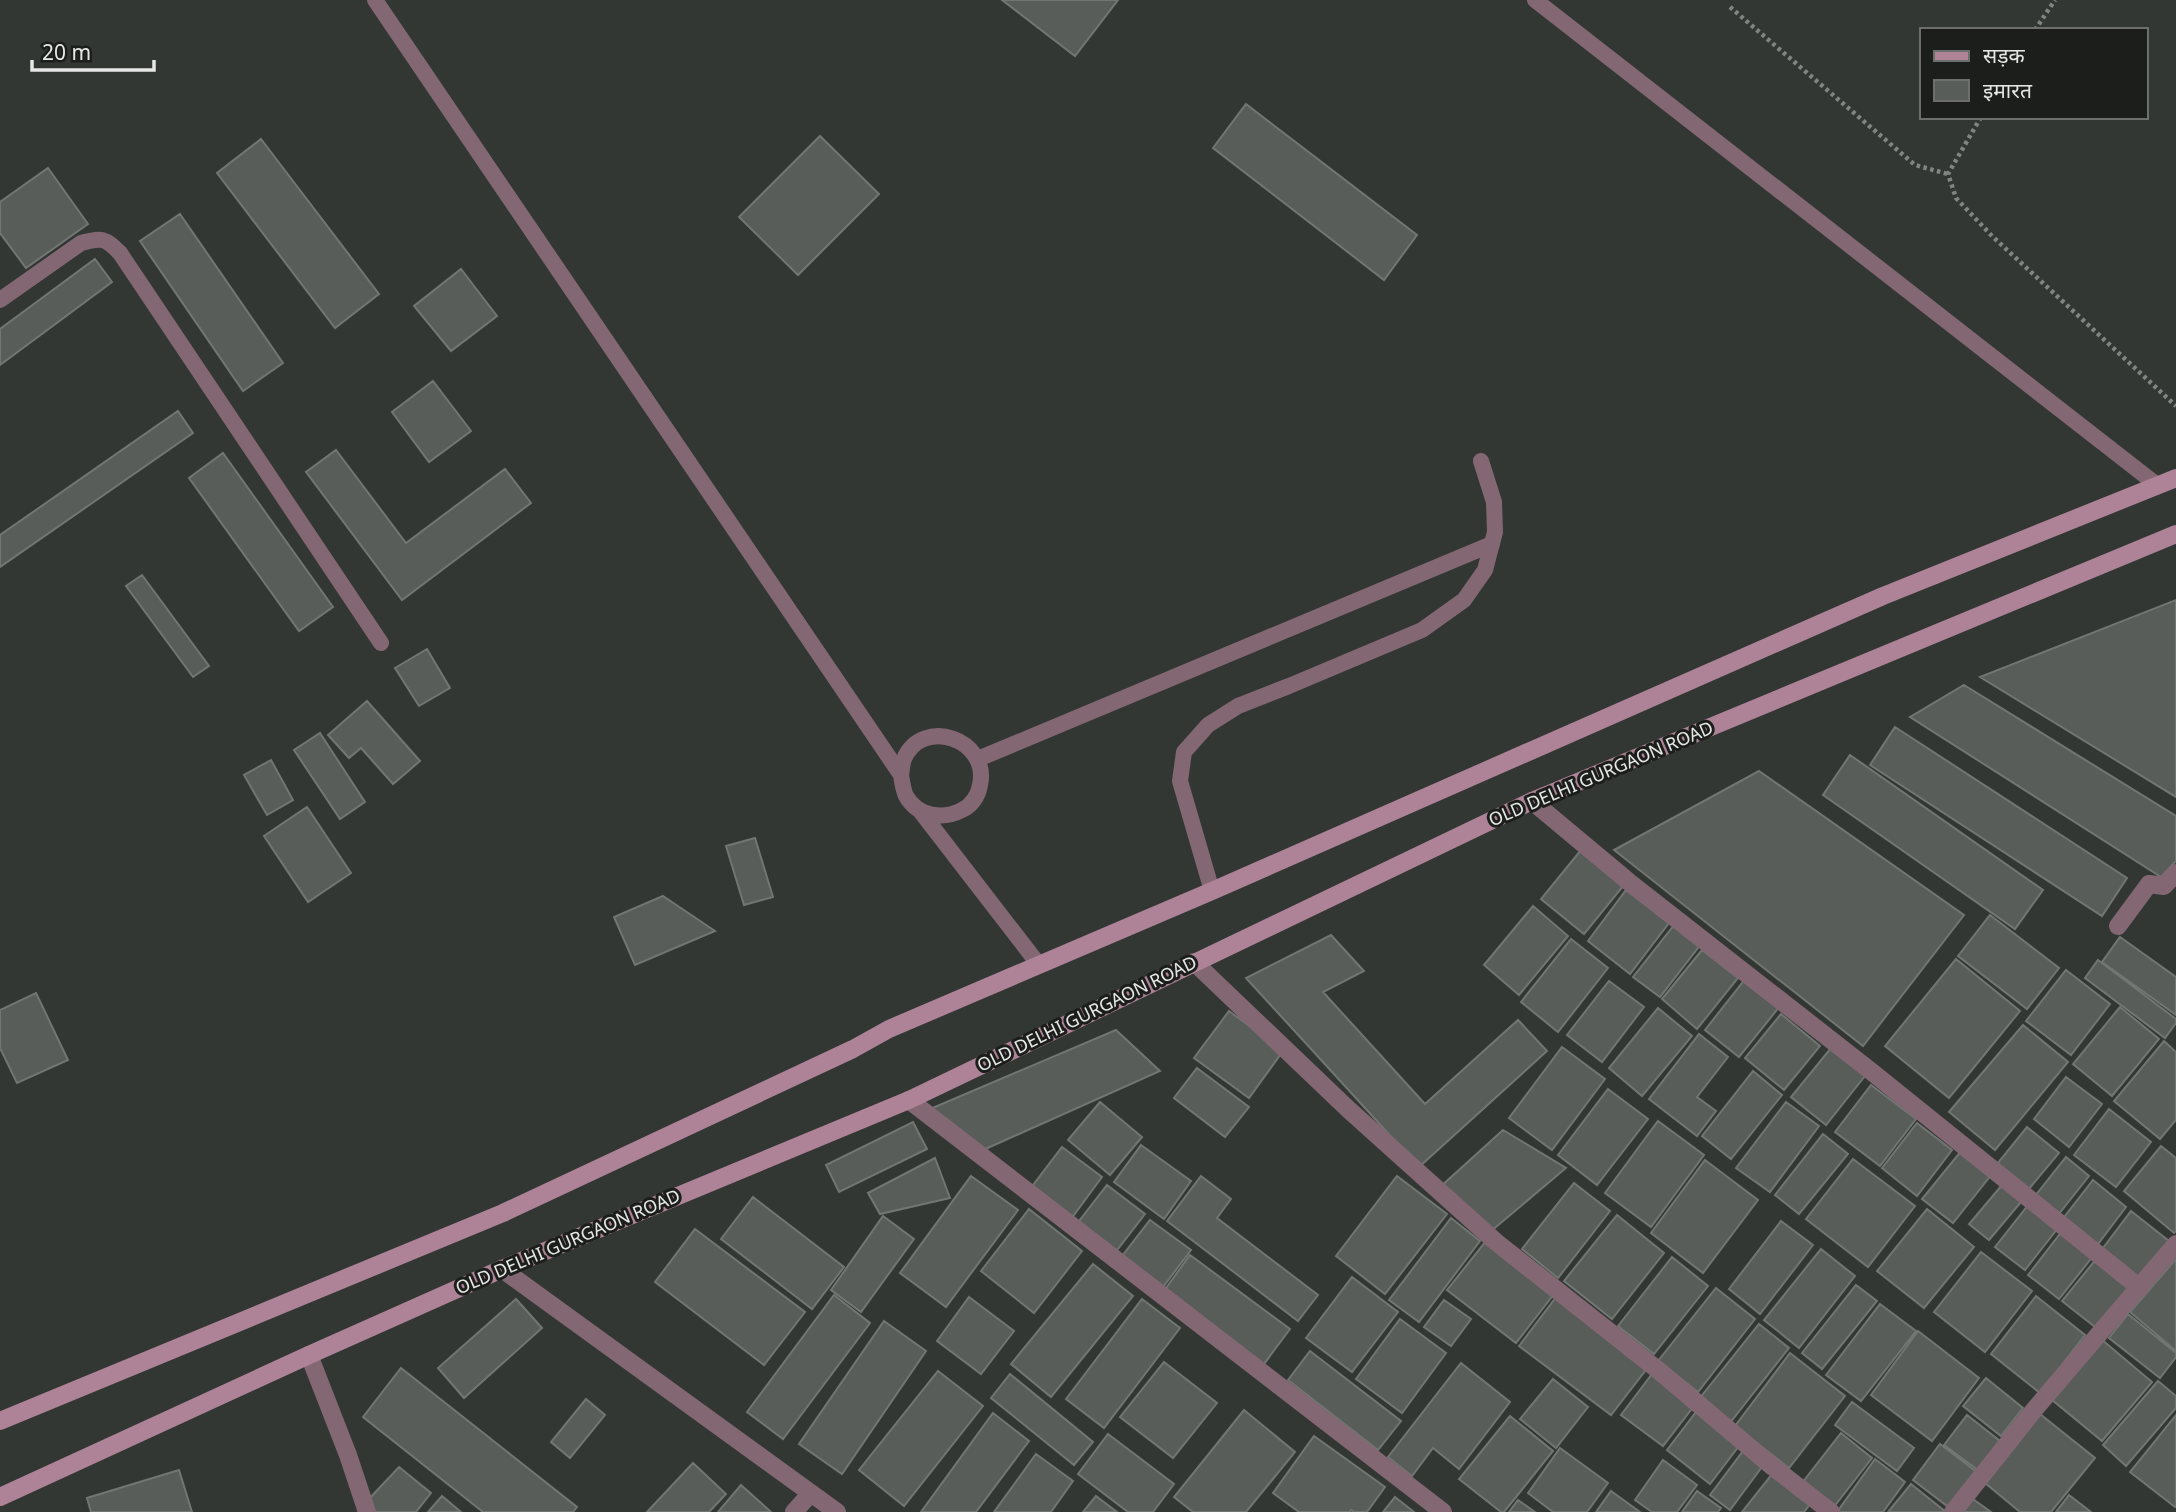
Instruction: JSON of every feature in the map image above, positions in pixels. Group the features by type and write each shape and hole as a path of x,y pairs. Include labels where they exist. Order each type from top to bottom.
{"main road":[{"path":"0,1421 503,1213 840,1055 889,1029 1212,891 1883,596 2176,478"},
{"name":"OLD DELHI GURGAON ROAD","path":"0,1497 502,1269 909,1100 1532,801 2176,534"}],"street":[{"path":"1532,801 1629,882 1872,1072 2140,1288"},
{"path":"2118,926 2149,884 2164,886 2176,873"},
{"path":"1194,962 1348,1109 1496,1242 1831,1512"},
{"path":"909,1100 1443,1512"},
{"path":"1953,1512 2034,1410 2176,1244"},
{"path":"502,1269 837,1512"},
{"path":"309,1355 367,1512"},
{"path":"794,1512 811,1493"}],"lane":[{"path":"375,0 901,775 906,796 1040,965"},
{"path":"1535,0 2157,485"},
{"path":"0,300 81,243 95,239 107,240 120,253 381,643"},
{"path":"1212,891 1180,781 1184,752 1208,724 1238,706 1422,630 1464,600 1485,570 1495,531 1493,502 1481,461"},
{"path":"978,759 1492,544"},
{"path":"901,775 905,758 916,744 933,736 950,737 967,745 978,759 982,777 979,793 968,807 945,816 920,811"}],"path":[{"path":"2036,28 2055,0"},
{"path":"1730,7 1915,164 1948,174"},
{"path":"1980,119 1948,174 1956,198 1992,236 2176,406"}],"building":[{"path":"1002,0 1118,0 1075,56"},
{"path":"1246,104 1417,235 1384,280 1213,148"},
{"path":"820,136 879,194 798,275 739,217"},
{"path":"261,139 379,294 335,328 217,173"},
{"path":"48,168 88,224 26,268 0,233 0,202"},
{"path":"180,214 283,363 243,391 140,241"},
{"path":"95,259 112,282 0,365 0,329"},
{"path":"461,269 497,316 451,351 414,306"},
{"path":"433,381 471,431 429,462 392,412"},
{"path":"178,411 193,433 0,567 0,535"},
{"path":"336,450 406,543 505,469 531,503 402,600 306,472"},
{"path":"223,453 333,607 299,631 189,478"},
{"path":"142,575 209,666 193,677 126,586"},
{"path":"2176,600 2176,797 1980,677"},
{"path":"427,649 450,688 419,706 395,668"},
{"path":"1964,685 2176,816 2176,861 2161,877 1910,717"},
{"path":"367,701 420,761 393,784 361,748 349,758 328,735"},
{"path":"1895,727 2127,878 2102,916 1870,765"},
{"path":"320,733 365,802 340,819 294,750"},
{"path":"1850,755 2043,890 2015,929 1823,795"},
{"path":"271,760 293,800 267,815 244,775"},
{"path":"1759,771 1964,915 1863,1046 1614,850"},
{"path":"307,807 351,873 308,902 264,836"},
{"path":"755,838 773,897 744,905 726,846"},
{"path":"1581,850 1624,885 1584,934 1541,899"},
{"path":"1626,890 1669,923 1630,974 1588,941"},
{"path":"663,896 715,931 635,965 614,917"},
{"path":"1533,906 1568,936 1519,995 1484,965"},
{"path":"1990,915 2059,968 2027,1009 1958,956"},
{"path":"1675,924 1701,944 1660,997 1633,977"},
{"path":"1331,935 1364,971 1323,992 1425,1104 1518,1020 1547,1051 1419,1167 1246,978"},
{"path":"2120,937 2176,977 2176,1015 2102,962"},
{"path":"1571,939 1608,968 1558,1032 1521,1002"},
{"path":"1702,950 1738,978 1697,1029 1662,999"},
{"path":"1956,959 2020,1011 1949,1098 1885,1046"},
{"path":"2098,960 2176,1019 2165,1038 2085,978"},
{"path":"2066,970 2110,1004 2071,1055 2026,1021"},
{"path":"1746,978 1780,1006 1739,1057 1705,1030"},
{"path":"1609,981 1644,1007 1602,1062 1567,1035"},
{"path":"36,993 68,1060 17,1083 0,1048 0,1010"},
{"path":"2120,1007 2159,1039 2112,1096 2073,1064"},
{"path":"1658,1008 1692,1036 1642,1096 1609,1068"},
{"path":"1229,1011 1283,1051 1249,1098 1194,1058"},
{"path":"1781,1014 1820,1046 1784,1090 1745,1058"},
{"path":"2023,1025 2068,1062 1995,1150 1949,1112"},
{"path":"1116,1030 1160,1071 981,1151 930,1109"},
{"path":"1699,1034 1728,1057 1697,1097 1716,1111 1697,1136 1649,1099"},
{"path":"2164,1041 2176,1052 2176,1120 2160,1139 2114,1101"},
{"path":"1562,1047 1605,1079 1552,1150 1509,1118"},
{"path":"1831,1048 1865,1076 1826,1125 1791,1097"},
{"path":"1197,1068 1249,1107 1225,1137 1174,1098"},
{"path":"1753,1071 1782,1095 1731,1159 1702,1136"},
{"path":"2066,1077 2102,1104 2069,1147 2034,1119"},
{"path":"1871,1085 1916,1119 1880,1166 1835,1132"},
{"path":"1608,1089 1648,1119 1597,1185 1558,1155"},
{"path":"1100,1102 1142,1137 1110,1175 1068,1140"},
{"path":"1786,1102 1819,1126 1770,1192 1736,1168"},
{"path":"2109,1109 2151,1142 2116,1187 2074,1155"},
{"path":"1658,1121 1704,1155 1651,1227 1605,1193"},
{"path":"913,1122 927,1149 839,1192 826,1165"},
{"path":"1917,1123 1952,1150 1917,1196 1882,1168"},
{"path":"2027,1127 2059,1153 2028,1190 1997,1164"},
{"path":"1503,1130 1566,1168 1490,1232 1439,1188"},
{"path":"1823,1134 1848,1154 1799,1214 1775,1195"},
{"path":"1141,1145 1191,1181 1164,1219 1114,1182"},
{"path":"2161,1146 2176,1158 2174,1233 2124,1191"},
{"path":"1062,1147 1102,1177 1071,1219 1030,1189"},
{"path":"1962,1150 1992,1174 1953,1223 1922,1199"},
{"path":"2066,1157 2089,1176 2058,1215 2035,1196"},
{"path":"935,1158 950,1198 880,1214 868,1193"},
{"path":"1853,1159 1915,1206 1868,1267 1806,1219"},
{"path":"1705,1160 1758,1200 1703,1273 1651,1233"},
{"path":"971,1176 1018,1210 946,1307 900,1273"},
{"path":"1201,1176 1231,1199 1217,1218 1318,1295 1298,1321 1167,1221"},
{"path":"1397,1176 1447,1214 1385,1294 1336,1256"},
{"path":"2093,1180 2126,1207 2095,1248 2061,1221"},
{"path":"1574,1183 1610,1211 1558,1278 1522,1249"},
{"path":"1107,1185 1145,1214 1114,1254 1076,1225"},
{"path":"2002,1185 2022,1201 1989,1240 1969,1224"},
{"path":"753,1197 844,1267 812,1309 721,1239"},
{"path":"2029,1204 2058,1228 2025,1270 1995,1247"},
{"path":"1029,1209 1082,1251 1034,1313 981,1271"},
{"path":"1927,1209 1974,1247 1924,1308 1877,1271"},
{"path":"2131,1211 2169,1241 2137,1281 2100,1252"},
{"path":"1617,1215 1664,1253 1612,1319 1564,1281"},
{"path":"883,1216 914,1239 861,1312 831,1290"},
{"path":"1451,1218 1480,1241 1419,1322 1389,1300"},
{"path":"1150,1220 1191,1250 1160,1291 1119,1260"},
{"path":"1781,1221 1813,1245 1760,1314 1729,1289"},
{"path":"695,1229 805,1312 764,1365 655,1282"},
{"path":"2063,1230 2094,1255 2059,1299 2028,1275"},
{"path":"1486,1241 1554,1294 1516,1343 1447,1290"},
{"path":"1821,1249 1855,1276 1799,1348 1764,1320"},
{"path":"1981,1252 2032,1291 1985,1352 1934,1312"},
{"path":"1190,1255 1290,1329 1261,1368 1161,1295"},
{"path":"1672,1257 1708,1286 1654,1354 1618,1326"},
{"path":"2097,1258 2134,1287 2099,1330 2062,1301"},
{"path":"2176,1259 2176,1351 2130,1312"},
{"path":"1093,1264 1133,1296 1051,1397 1011,1364"},
{"path":"1352,1277 1398,1312 1352,1372 1306,1338"},
{"path":"1856,1285 1877,1301 1822,1369 1802,1353"},
{"path":"1716,1288 1755,1319 1698,1392 1658,1361"},
{"path":"834,1295 870,1323 783,1439 747,1412"},
{"path":"1557,1296 1649,1366 1611,1415 1519,1346"},
{"path":"2036,1296 2085,1335 2040,1393 1991,1354"},
{"path":"969,1297 1014,1331 981,1374 937,1341"},
{"path":"516,1299 542,1328 464,1398 438,1368"},
{"path":"1142,1299 1180,1328 1104,1428 1066,1399"},
{"path":"1444,1300 1471,1319 1451,1346 1424,1327"},
{"path":"1880,1304 1916,1331 1861,1401 1826,1375"},
{"path":"2128,1314 2176,1353 2176,1357 2160,1378 2109,1338"},
{"path":"1400,1319 1446,1353 1402,1413 1356,1379"},
{"path":"884,1321 926,1351 842,1474 799,1444"},
{"path":"1759,1324 1789,1348 1729,1424 1699,1399"},
{"path":"1918,1331 1979,1378 1932,1441 1871,1395"},
{"path":"2101,1339 2152,1382 2102,1441 2051,1399"},
{"path":"1310,1351 1401,1421 1378,1450 1288,1380"},
{"path":"1790,1353 1845,1396 1789,1468 1735,1426"},
{"path":"1164,1362 1217,1403 1173,1458 1120,1417"},
{"path":"1461,1363 1510,1402 1459,1469 1433,1448 1412,1476 1388,1457"},
{"path":"401,1368 577,1507 573,1512 483,1512 363,1417"},
{"path":"938,1371 983,1406 904,1506 859,1470"},
{"path":"1010,1374 1093,1442 1074,1465 991,1398"},
{"path":"1652,1374 1694,1406 1663,1446 1621,1415"},
{"path":"1986,1378 2023,1408 2001,1436 1963,1406"},
{"path":"1553,1379 1588,1407 1556,1448 1520,1419"},
{"path":"2158,1381 2176,1396 2176,1408 2126,1466 2103,1445"},
{"path":"586,1399 605,1415 570,1458 551,1442"},
{"path":"1852,1402 1914,1448 1897,1471 1835,1425"},
{"path":"1244,1410 1295,1452 1246,1512 1193,1512 1174,1497"},
{"path":"1696,1412 1739,1446 1710,1484 1667,1450"},
{"path":"993,1413 1029,1441 976,1512 921,1512"},
{"path":"2040,1414 2095,1458 2051,1512 2020,1512 1984,1482"},
{"path":"1967,1415 2000,1441 1978,1470 1944,1445"},
{"path":"2176,1415 2176,1506 2175,1507 2130,1472"},
{"path":"1510,1416 1553,1451 1504,1512 1501,1512 1459,1479"},
{"path":"1841,1433 1872,1458 1833,1508 1802,1483"},
{"path":"1108,1434 1174,1484 1153,1512 1128,1512 1078,1474"},
{"path":"1314,1436 1385,1487 1367,1512 1299,1512 1273,1493"},
{"path":"1940,1444 1978,1473 1951,1509 1913,1480"},
{"path":"1560,1448 1608,1483 1587,1512 1553,1512 1528,1493"},
{"path":"1743,1451 1762,1467 1730,1510 1710,1495"},
{"path":"1036,1454 1073,1481 1051,1512 994,1512"},
{"path":"1875,1459 1905,1482 1883,1512 1837,1512"},
{"path":"1663,1460 1697,1485 1677,1512 1652,1512 1635,1500"},
{"path":"693,1463 726,1494 709,1512 647,1512"},
{"path":"399,1467 431,1493 416,1512 373,1512 367,1501"},
{"path":"179,1470 192,1512 91,1512 87,1498"},
{"path":"1773,1473 1811,1503 1804,1512 1742,1512"},
{"path":"1911,1484 1946,1512 1888,1512"},
{"path":"741,1485 771,1512 718,1512"},
{"path":"1611,1491 1640,1512 1596,1512"},
{"path":"1697,1491 1721,1508 1718,1512 1682,1512"},
{"path":"2069,1495 2091,1512 2056,1512"},
{"path":"442,1496 461,1512 428,1512"},
{"path":"1096,1496 1117,1512 1083,1512"},
{"path":"1395,1497 1414,1512 1383,1512"},
{"path":"1970,1497 1991,1512 1958,1512"},
{"path":"1518,1500 1535,1512 1509,1512"}]}
